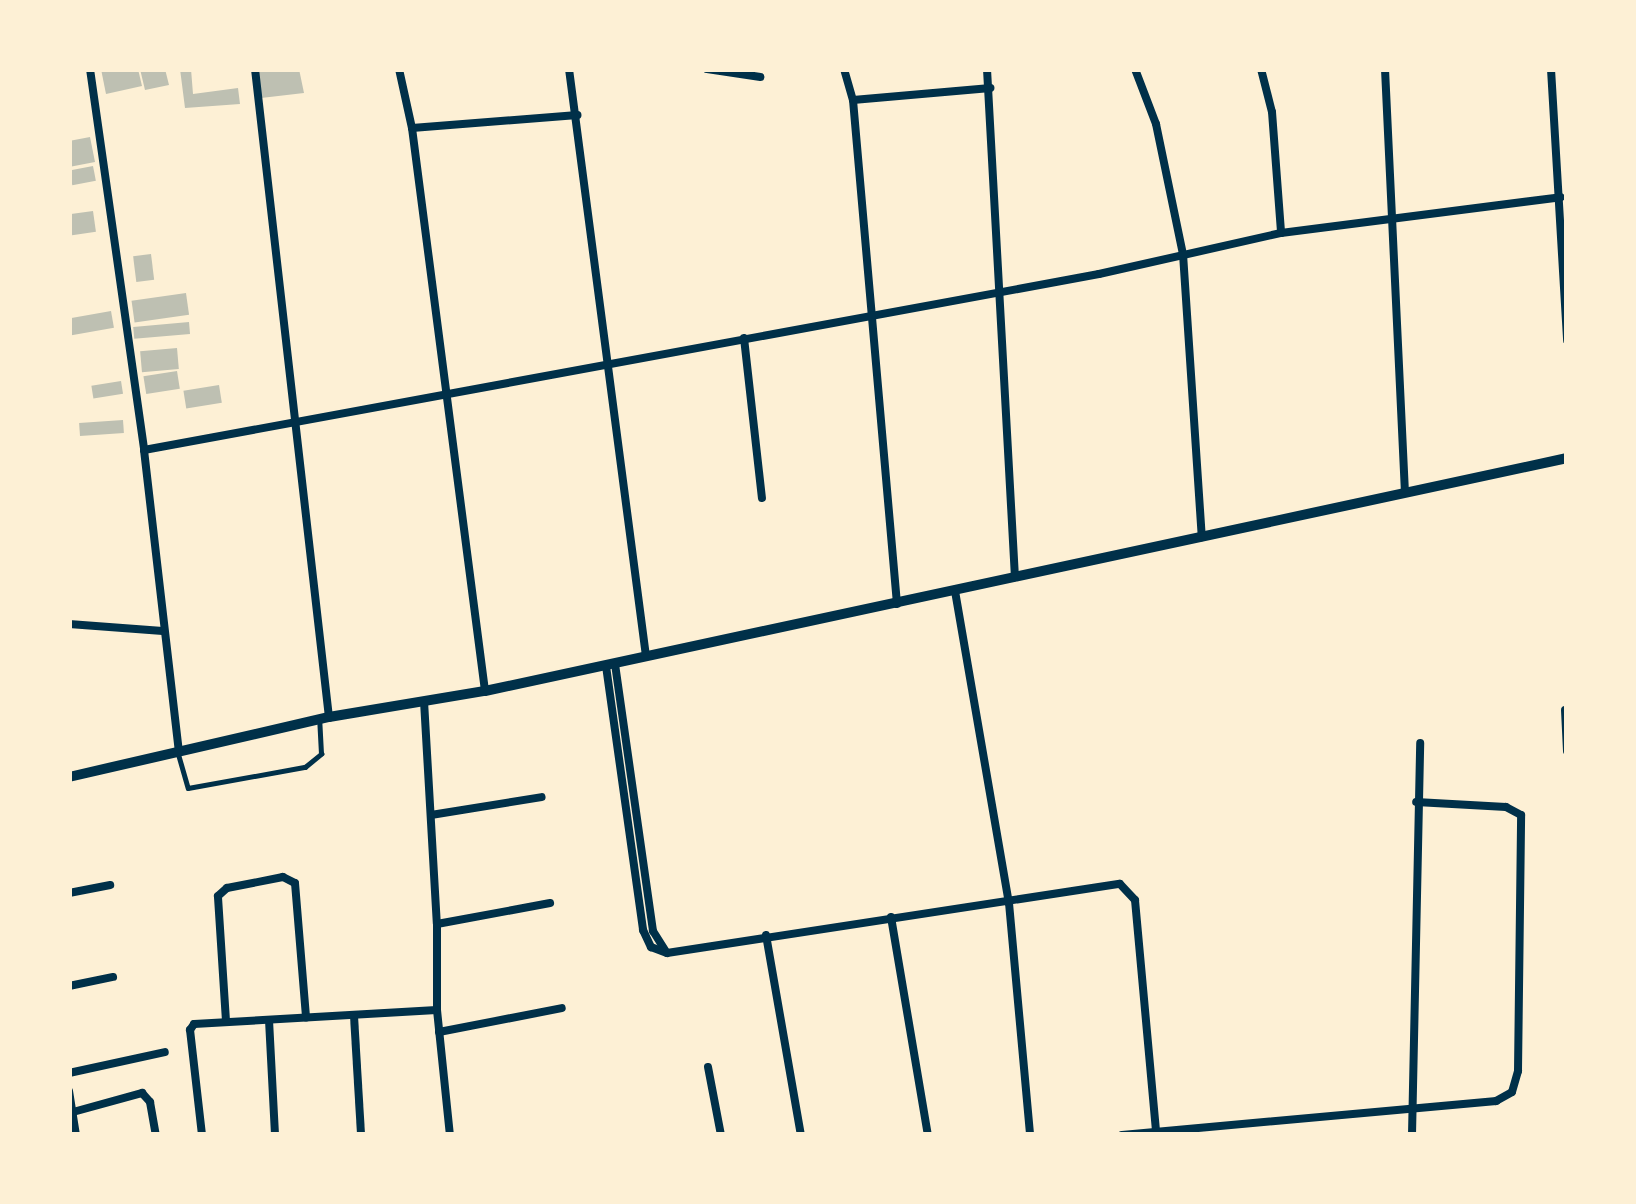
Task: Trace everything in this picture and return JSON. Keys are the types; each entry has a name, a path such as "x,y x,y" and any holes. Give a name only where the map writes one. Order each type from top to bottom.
{"street":[{"path":"90,69 144,450 179,754"},
{"path":"255,69 324,718"},
{"path":"399,69 412,128 485,691"},
{"path":"569,69 646,657"},
{"path":"707,69 760,77"},
{"path":"844,69 853,100 896,604"},
{"path":"987,69 1015,579"},
{"path":"1135,69 1156,124 1184,254 1202,537"},
{"path":"1261,69 1272,112 1281,233"},
{"path":"1385,69 1405,493"},
{"path":"1551,69 1567,341"},
{"path":"853,100 990,88"},
{"path":"412,128 577,115"},
{"path":"144,450 872,315 1281,233 1561,197"},
{"path":"744,338 762,498"},
{"path":"69,777 324,718 611,665 1567,458"},
{"path":"955,591 1010,903 1030,1135"},
{"path":"69,624 163,631"},
{"path":"611,665 645,909 668,953 766,935 1010,903 1113,883 1131,892 1156,1131"},
{"path":"424,701 437,924 436,1010 450,1135"},
{"path":"1565,710 1567,751"},
{"path":"1412,1135 1420,743"},
{"path":"431,815 542,797"},
{"path":"1122,1135 1496,1101 1512,1092 1518,1071 1522,867 1517,810 1416,802"},
{"path":"226,1022 218,896 227,888 283,877 295,883 306,1018"},
{"path":"69,893 110,885"},
{"path":"437,924 550,903"},
{"path":"891,917 928,1135"},
{"path":"766,935 801,1135"},
{"path":"69,986 113,977"},
{"path":"439,1032 562,1008"},
{"path":"202,1135 190,1030 194,1024 436,1010"},
{"path":"354,1016 361,1135"},
{"path":"269,1020 275,1135"},
{"path":"69,1073 165,1052"},
{"path":"708,1067 721,1135"},
{"path":"69,1091 76,1135"},
{"path":"73,1112 142,1093 150,1102 156,1135"}],"lane":[{"path":"179,754 188,788 305,767 321,754 324,718"}],"building":[{"path":"101,69 138,69 142,86 106,94"},
{"path":"140,69 165,69 169,85 145,90"},
{"path":"180,69 191,69 193,94 238,88 240,104 185,108"},
{"path":"257,69 299,69 304,93 261,98"},
{"path":"90,137 95,162 69,167 69,141"},
{"path":"93,166 96,181 72,185 69,171"},
{"path":"93,211 96,232 72,235 69,214"},
{"path":"151,254 154,280 136,282 133,256"},
{"path":"186,293 189,315 135,322 132,301"},
{"path":"111,311 114,328 72,335 69,318"},
{"path":"189,322 190,334 134,339 133,327"},
{"path":"177,348 179,369 142,372 140,351"},
{"path":"177,371 180,389 146,394 143,376"},
{"path":"121,381 123,394 93,399 91,386"},
{"path":"219,385 222,403 186,408 183,391"},
{"path":"123,420 124,433 80,436 79,423"}]}
